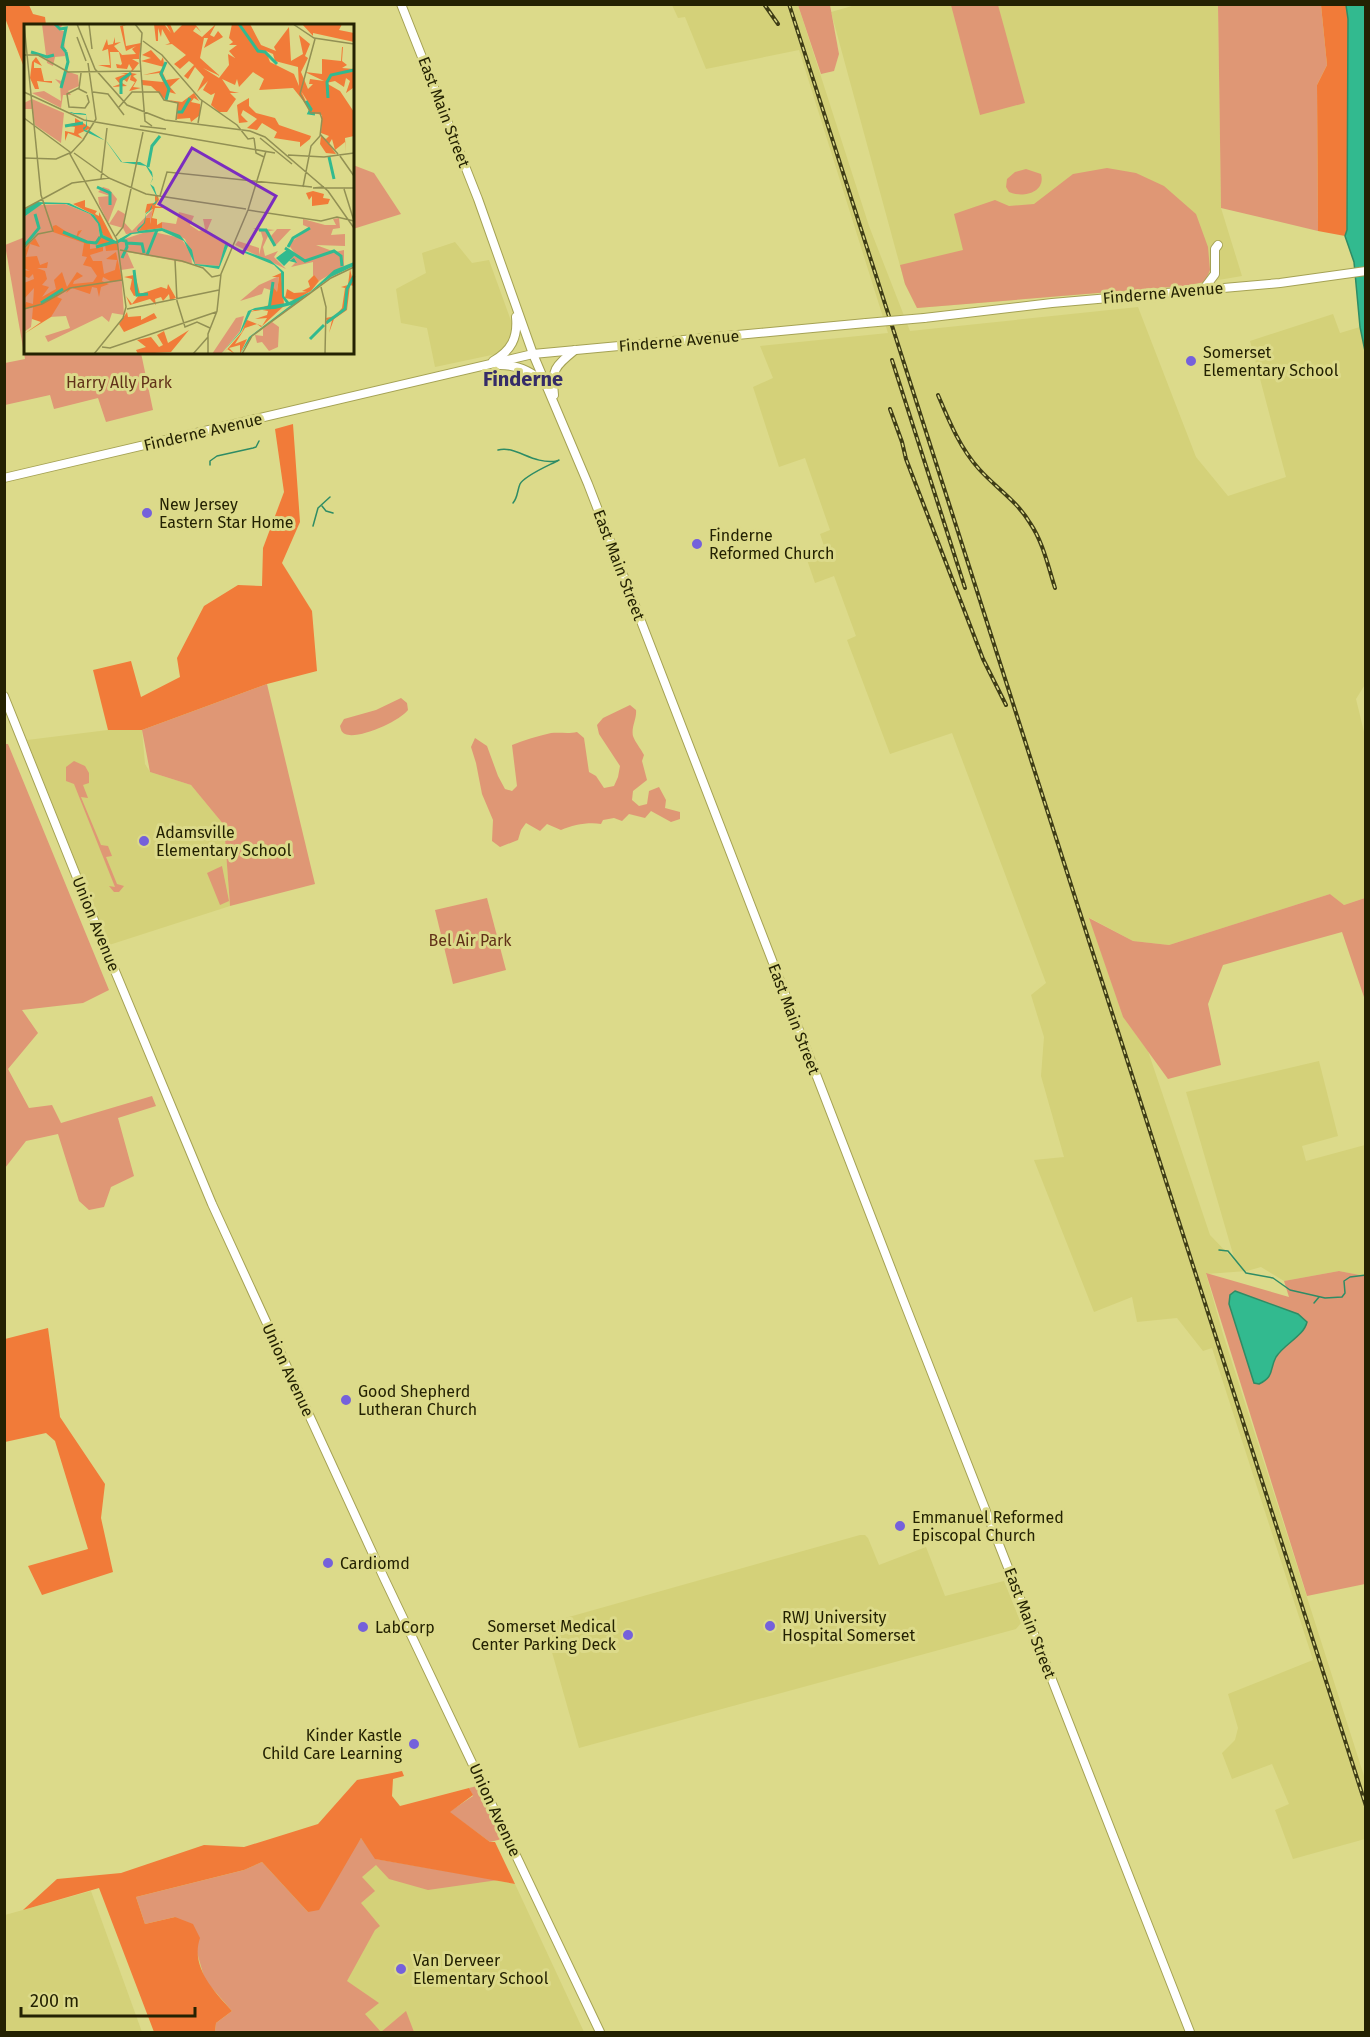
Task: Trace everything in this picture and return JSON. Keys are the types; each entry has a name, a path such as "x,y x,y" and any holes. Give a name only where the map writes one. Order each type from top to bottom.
{"street":[{"name":"East Main Street","path":"401,4 478,199 533,354 588,484 904,1302 1190,2032"},
{"path":"1203,290 1215,274 1215,249 1218,245"},
{"name":"Finderne Avenue","path":"4,478 533,354 1280,283 1365,271"},
{"path":"487,365 503,355 513,342 517,327 515,304"},
{"path":"555,406 553,384 555,368 575,350"},
{"path":"487,365 509,365 527,370 549,390"},
{"name":"Union Avenue","path":"4,696 212,1204 384,1578 600,2032"}],"shaded area":[{"path":"5,4 29,5 33,14 45,17 46,24 24,24 24,67 5,18"},
{"path":"859,4 1218,5 1221,208 1242,276 1183,286 917,308 905,284 831,12"},
{"path":"672,5 798,5 869,226 910,331 1138,307 1196,457 1228,496 1286,477 1250,341 1333,314 1340,333 1360,327 1366,351 1366,683 1356,699 1365,736 1365,898 1344,905 1330,894 1169,945 1133,941 1090,918 1123,1017 1148,1051 1210,1235 1235,1261 1186,1092 1319,1061 1338,1136 1302,1146 1306,1161 1365,1145 1365,1276 1339,1271 1284,1281 1261,1267 1247,1271 1206,1274 1223,1334 1365,1779 1365,1839 1293,1859 1275,1810 1289,1804 1272,1764 1232,1779 1222,1753 1235,1740 1238,1728 1228,1694 1313,1660 1212,1348 1203,1351 1177,1318 1137,1322 1132,1297 1094,1312 1034,1160 1064,1157 1041,1076 1044,1037 1031,995 1046,983 952,733 890,754 847,640 856,636 834,576 815,583 805,554 824,546 820,534 830,530 805,458 779,467 753,387 773,378 760,346 888,333 799,50 706,69 685,17 678,18"},
{"path":"1321,5 1346,5 1348,19 1347,230 1345,236 1318,231 1317,85 1327,65"},
{"path":"1346,5 1365,5 1365,351 1360,327 1354,262 1345,236 1347,230 1348,19"},
{"path":"455,242 472,263 489,260 514,329 501,353 435,367 427,328 401,323 396,289 426,273 422,253"},
{"path":"293,424 300,522 282,563 312,611 317,671 267,684 142,730 108,730 93,670 131,661 141,697 180,677 177,658 204,606 238,585 262,586 263,548 284,492 275,429"},
{"path":"108,730 142,730 145,764 150,772 191,785 224,825 230,906 109,945 27,740"},
{"path":"1235,1291 1298,1314 1307,1322 1302,1332 1276,1357 1270,1375 1259,1384 1254,1383 1229,1304 1230,1295"},
{"path":"48,1328 60,1417 105,1484 101,1518 113,1572 42,1595 28,1566 88,1549 55,1441 46,1433 5,1442 5,1339"},
{"path":"860,1535 868,1538 879,1565 926,1547 945,1596 1004,1581 1021,1623 1016,1629 579,1748 544,1624"},
{"path":"402,1771 404,1776 393,1779 392,1796 400,1806 469,1788 473,1795 450,1812 490,1842 495,1842 515,1884 375,1859 361,1838 319,1910 308,1912 262,1862 244,1870 136,1897 145,1924 175,1917 193,1924 200,1938 198,1959 201,1969 211,1987 232,2011 216,2023 215,2032 154,2032 99,1888 23,1910 57,1879 121,1873 204,1845 244,1847 318,1824 357,1780"},
{"path":"361,1838 376,1859 515,1884 584,2032 215,2032 232,2011 205,1980 175,1917 244,1870 262,1862 308,1912"},
{"path":"91,1891 142,2032 5,2032 5,1915"}],"green space":[{"path":"798,5 830,5 839,54 834,71 821,74"},
{"path":"951,5 998,5 1025,103 980,115"},
{"path":"1218,5 1321,5 1327,65 1317,85 1318,231 1221,208"},
{"path":"354,165 374,173 401,214 354,229"},
{"path":"1107,168 1136,173 1164,186 1196,214 1208,247 1210,270 1205,282 1183,286 917,308 905,284 900,265 963,250 954,214 995,200 1009,206 1034,204 1073,174"},
{"path":"1026,169 1041,174 1040,186 1026,194 1009,192 1006,187 1007,179 1015,172"},
{"name":"Harry Ally Park","path":"24,237 24,353 5,245"},
{"name":"Harry Ally Park","path":"24,354 141,354 153,410 106,422 98,398 54,409 50,395 5,405 5,363 25,359"},
{"path":"267,684 315,884 230,906 224,825 191,785 150,772 142,730"},
{"path":"401,698 407,703 408,710 397,719 369,732 351,735 342,731 340,726 344,719 376,710"},
{"path":"630,705 636,710 633,736 644,755 642,761 647,780 633,791 632,800 639,806 647,804 649,791 659,787 666,800 665,808 680,812 680,819 671,822 651,811 645,818 629,814 622,821 614,818 603,820 601,824 581,824 561,830 547,824 540,831 526,823 518,840 500,847 492,841 493,820 482,794 471,747 475,738 487,746 505,789 512,791 517,786 512,745 551,733 577,732 584,738 589,772 596,776 604,788 614,786 620,766 599,734 597,725 603,718"},
{"path":"5,744 8,744 109,990 83,1003 22,1010 38,1033 8,1069 29,1108 52,1105 61,1123 152,1096 156,1106 118,1118 134,1176 111,1187 104,1207 89,1210 79,1201 58,1134 26,1141 5,1168"},
{"path":"74,761 85,766 89,773 89,783 83,785 88,798 81,797 101,845 108,846 112,856 106,857 117,884 124,886 119,892 114,892 109,886 115,887 74,784 66,781 66,767"},
{"path":"222,866 229,901 220,905 207,873"},
{"path":"1330,894 1344,905 1365,898 1365,1000 1342,932 1223,965 1208,1004 1221,1065 1168,1079 1123,1017 1089,918 1133,941 1169,945"},
{"name":"Bel Air Park","path":"487,898 506,970 453,984 435,910"},
{"path":"1339,1271 1365,1276 1365,1584 1307,1596 1206,1273 1289,1297 1284,1281"},
{"path":"477,1786 502,1839 490,1842 449,1812 473,1796 469,1788"},
{"path":"361,1838 376,1859 498,1880 428,1890 389,1879 376,1865 362,1877 375,1891 361,1903 380,1926 375,1930 347,1981 379,2003 365,2014 381,2032 215,2032 216,2023 232,2011 205,1980 196,1949 175,1917 145,1924 136,1897 244,1870 262,1862 308,1912"},
{"path":"406,2011 414,2032 381,2032"}],"waterway":[{"path":"210,465 210,461 217,456 256,447 259,441"},
{"path":"498,450 511,450 540,460 557,461"},
{"path":"513,503 523,481 559,460"},
{"path":"313,526 318,508 330,497"},
{"path":"322,506 326,511 333,513"},
{"path":"1219,1250 1228,1251 1246,1273 1273,1278 1290,1290 1325,1298 1342,1297 1345,1293 1344,1281 1350,1277 1366,1275"},
{"path":"1314,1303 1319,1297"}],"railway":[{"path":"764,4 778,24"},
{"path":"789,4 1366,1806"},
{"path":"892,360 965,588"},
{"path":"938,395 956,434 972,461 1019,508 1035,530 1055,588"},
{"path":"890,409 906,459 983,659 1006,705"}],"place":[{"name":"Somerset Elementary School","path":"1191,361"},
{"name":"New Jersey Eastern Star Home","path":"147,513"},
{"name":"Finderne Reformed Church","path":"697,544"},
{"name":"Adamsville Elementary School","path":"144,841"},
{"name":"Good Shepherd Lutheran Church","path":"346,1400"},
{"name":"Emmanuel Reformed Episcopal Church","path":"900,1526"},
{"name":"Cardiomd","path":"328,1563"},
{"name":"RWJ University Hospital Somerset","path":"770,1626"},
{"name":"LabCorp","path":"363,1627"},
{"name":"Somerset Medical Center Parking Deck","path":"628,1635"},
{"name":"Kinder Kastle Child Care Learning","path":"414,1744"},
{"name":"Van Derveer Elementary School","path":"401,1969"}],"district":[{"name":"Finderne","path":"523,379"}]}
